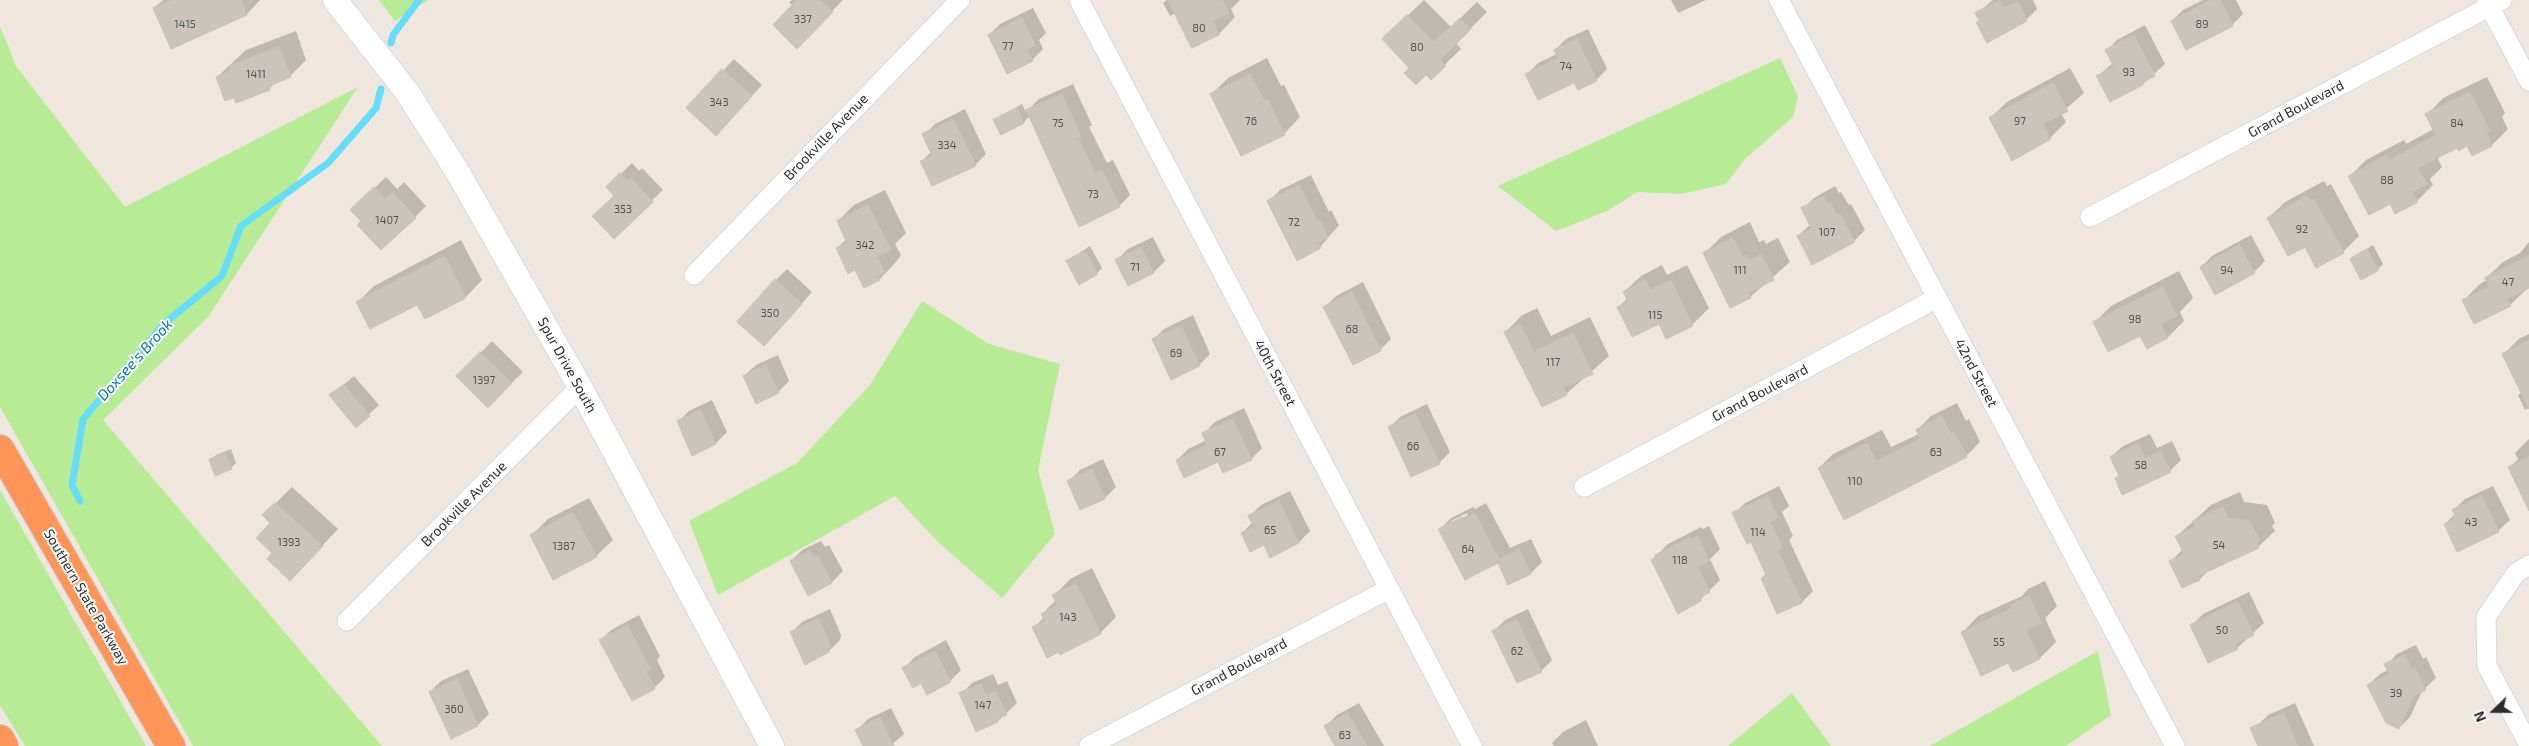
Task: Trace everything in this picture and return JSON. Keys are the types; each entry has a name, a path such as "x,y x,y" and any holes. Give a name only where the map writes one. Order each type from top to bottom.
{"highway":[{"name":"Southern State Parkway","path":"0,449 171,746"},
{"path":"0,739 4,746"}],"street":[{"name":"Spur Drive South","path":"335,0 407,92 457,171 580,387 772,746"},
{"name":"Brookville Avenue","path":"694,275 960,0"},
{"name":"40th Street","path":"1079,0 1472,746"},
{"name":"42nd Street","path":"1779,0 2175,746"},
{"name":"Grand Boulevard","path":"2090,218 2493,2"},
{"path":"2493,2 2529,81"},
{"name":"Grand Boulevard","path":"1584,487 1936,298"},
{"name":"Brookville Avenue","path":"347,621 580,387"},
{"path":"2529,566 2516,573 2486,617 2488,666 2529,745"},
{"name":"Grand Boulevard","path":"1089,746 1389,589"}],"green space":[{"path":"379,0 428,0 395,21"},
{"path":"0,26 16,66 125,207 358,87 208,317 103,420 382,746 193,746 0,407"},
{"path":"1780,58 1798,96 1793,117 1745,159 1726,184 1681,194 1638,192 1607,211 1556,231 1498,186"},
{"path":"922,301 989,344 1060,364 1038,470 1055,534 1002,598 938,542 895,496 718,595 689,521 797,463 870,385"},
{"path":"0,490 146,746 25,746 0,705"},
{"path":"2098,651 2111,715 2066,746 1930,746"},
{"path":"1792,693 1831,746 1728,746"}],"building":[{"path":"172,0 241,0 247,15 171,49 153,8"},
{"path":"797,0 820,0 833,12 797,49 773,25"},
{"path":"1168,0 1222,0 1229,13 1213,21 1219,35 1192,48"},
{"path":"2211,0 2220,0 2233,26 2186,50 2171,21"},
{"path":"2000,1 2004,8 2018,2 2027,21 1987,43 1976,22 1979,21 1975,13"},
{"path":"1407,15 1434,42 1460,18 1471,29 1440,60 1446,66 1431,80 1426,75 1416,85 1404,73 1409,68 1382,39"},
{"path":"1022,18 1035,45 1027,49 1033,61 1007,74 988,35"},
{"path":"2134,35 2155,76 2142,83 2143,85 2110,102 2096,76 2114,67 2105,50"},
{"path":"1577,39 1597,81 1578,90 1574,83 1538,100 1525,74 1558,58 1554,50"},
{"path":"279,47 291,77 269,86 270,90 236,103 234,98 225,101 216,77 230,71 229,66"},
{"path":"722,69 752,96 716,136 686,108"},
{"path":"1250,74 1265,102 1268,100 1285,135 1241,156 1210,94"},
{"path":"2053,83 2068,111 2043,124 2051,139 2012,161 1989,118"},
{"path":"2470,92 2490,131 2486,133 2492,146 2472,156 2467,146 2458,151 2457,148 2418,168 2427,184 2412,192 2418,202 2395,214 2390,204 2369,215 2348,176 2387,155 2390,160 2436,135 2425,114"},
{"path":"1062,94 1081,137 1078,138 1095,173 1102,170 1120,207 1079,227 1026,110"},
{"path":"1017,108 1024,123 1001,135 993,120"},
{"path":"954,120 976,166 932,186 920,161 932,156 922,134"},
{"path":"620,173 627,181 631,178 653,202 614,239 592,216 614,196 606,187"},
{"path":"1299,185 1328,237 1318,242 1321,248 1297,261 1267,201"},
{"path":"374,187 385,199 392,192 416,218 381,250 357,225 361,221 350,210"},
{"path":"1824,196 1827,203 1830,202 1837,215 1840,214 1855,242 1812,265 1797,236 1811,228 1801,208"},
{"path":"2307,196 2310,201 2314,199 2344,253 2316,268 2305,247 2288,256 2267,218"},
{"path":"868,205 891,250 877,257 885,272 878,276 880,280 864,288 855,270 848,274 836,248 847,243 837,221"},
{"path":"1733,238 1743,257 1747,255 1749,260 1761,254 1774,280 1748,293 1751,298 1730,308 1703,253"},
{"path":"2239,245 2255,273 2215,295 2200,267"},
{"path":"1141,247 1154,273 1128,286 1115,260"},
{"path":"2367,249 2379,270 2361,280 2350,259"},
{"path":"1085,251 1098,274 1079,285 1066,261"},
{"path":"445,256 466,298 425,319 417,305 370,329 356,302"},
{"path":"2529,256 2529,288 2507,299 2511,306 2474,324 2462,300 2489,287 2485,278"},
{"path":"775,279 802,304 764,346 737,322"},
{"path":"1646,280 1650,290 1671,280 1693,326 1666,339 1659,324 1632,337 1617,307 1628,302 1623,292"},
{"path":"2163,287 2177,316 2161,324 2168,338 2147,349 2140,336 2108,352 2093,322"},
{"path":"1352,292 1381,351 1353,365 1323,307"},
{"path":"1520,324 1534,352 1573,333 1593,374 1563,388 1567,395 1542,407 1504,332"},
{"path":"1181,326 1200,366 1171,380 1152,339"},
{"path":"2529,341 2529,409 2502,354"},
{"path":"480,352 512,383 488,408 456,376"},
{"path":"766,365 779,393 756,404 743,376"},
{"path":"344,385 370,416 356,428 329,395"},
{"path":"701,410 716,444 692,456 677,421"},
{"path":"1415,414 1440,464 1411,477 1388,427"},
{"path":"1942,416 1951,434 1954,432 1967,457 1844,520 1818,468 1867,443 1876,461 1920,439 1916,430"},
{"path":"1233,419 1252,460 1223,473 1218,462 1184,478 1176,460 1207,445 1202,433"},
{"path":"2138,444 2145,458 2161,451 2171,472 2122,495 2115,478 2119,476 2110,457"},
{"path":"225,453 232,469 215,476 209,460"},
{"path":"2529,457 2529,511 2508,467"},
{"path":"1092,469 1105,499 1080,510 1067,481"},
{"path":"1768,496 1778,518 1770,522 1783,548 1778,551 1802,603 1777,614 1761,578 1766,575 1751,542 1747,544 1732,513"},
{"path":"2482,496 2499,532 2457,552 2444,524 2453,520 2452,517 2455,515 2452,510"},
{"path":"1279,501 1299,543 1270,558 1264,545 1250,552 1241,533 1254,527 1248,516"},
{"path":"275,503 323,546 290,581 267,559 272,553 256,538 270,523 262,515"},
{"path":"2223,507 2228,518 2250,521 2260,541 2256,542 2259,548 2198,576 2200,580 2182,588 2169,561 2184,554 2175,536 2195,527 2193,521"},
{"path":"573,513 597,557 553,580 530,535"},
{"path":"1475,513 1499,559 1519,549 1531,574 1508,585 1498,563 1465,580 1438,529"},
{"path":"1697,536 1710,561 1698,567 1710,592 1699,598 1701,601 1678,614 1651,560 1656,557 1655,555 1690,537 1691,539"},
{"path":"810,551 814,558 818,555 832,583 808,596 790,561"},
{"path":"1076,584 1101,634 1060,655 1059,652 1047,658 1032,627 1045,621 1041,614 1057,605 1052,595"},
{"path":"2029,596 2042,623 2026,630 2040,659 2013,672 2008,663 1981,676 1961,632 2012,608 2010,605"},
{"path":"2238,602 2254,635 2236,644 2238,649 2208,663 2190,625"},
{"path":"819,619 831,647 828,648 829,652 805,665 790,632"},
{"path":"1517,620 1542,672 1517,683 1492,631"},
{"path":"628,625 650,669 646,671 655,689 632,701 599,640"},
{"path":"935,651 951,682 927,695 921,683 913,688 902,668"},
{"path":"2405,655 2412,669 2415,668 2426,690 2414,696 2399,729 2386,723 2367,685 2389,674 2384,664"},
{"path":"457,679 478,726 451,739 429,692"},
{"path":"981,684 986,695 996,692 1007,715 997,719 998,722 976,732 959,693"},
{"path":"1348,713 1367,746 1335,746 1324,726"},
{"path":"2284,713 2298,746 2258,746 2250,728"},
{"path":"880,718 894,746 863,746 855,730"}],"waterway":[{"name":"Doxsee's Brook","path":"391,43 393,35 419,0"},
{"name":"Doxsee's Brook","path":"80,501 72,485 83,419 165,323 222,276 241,226 328,163 376,108 381,89"}]}
